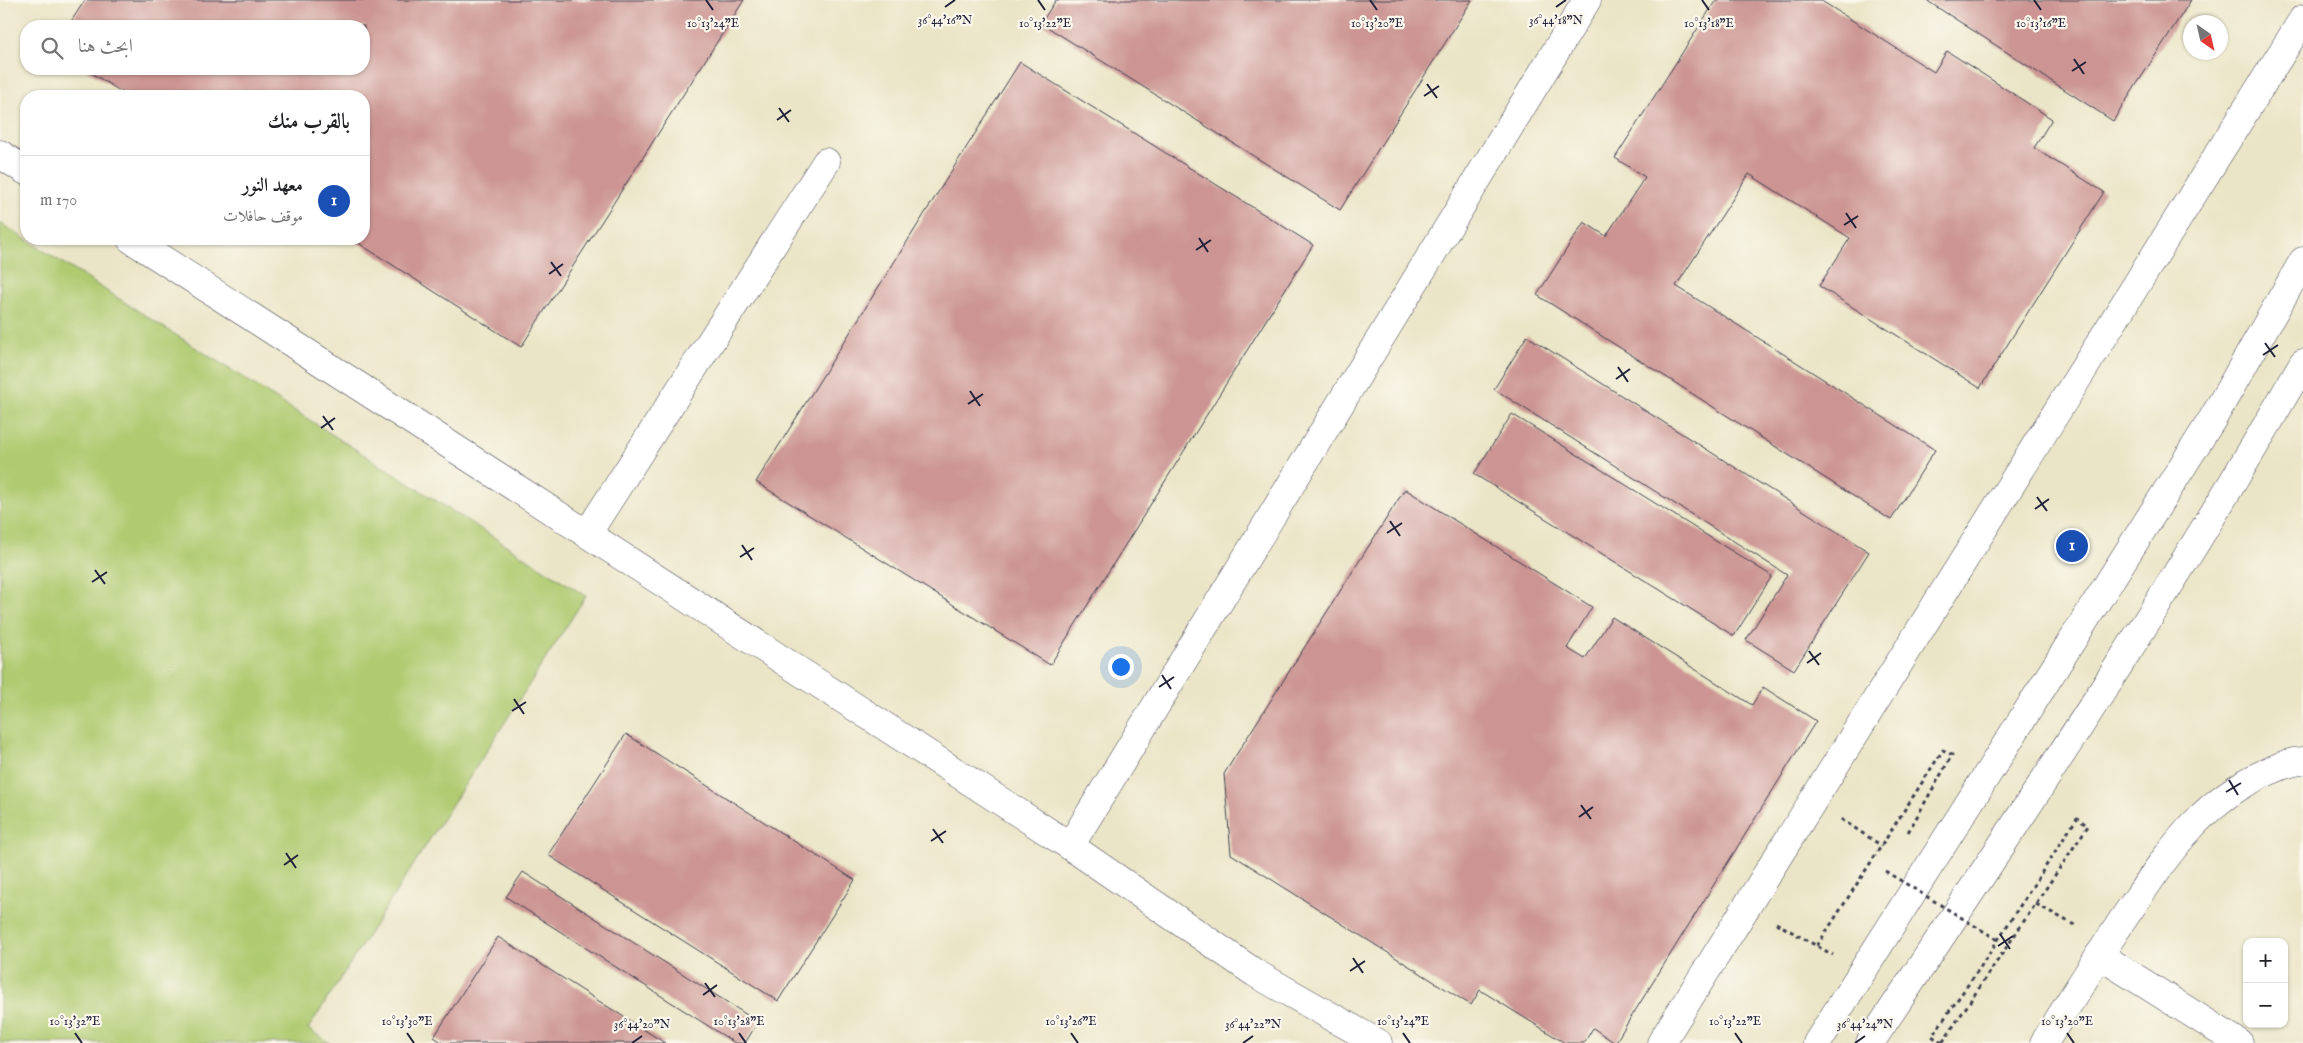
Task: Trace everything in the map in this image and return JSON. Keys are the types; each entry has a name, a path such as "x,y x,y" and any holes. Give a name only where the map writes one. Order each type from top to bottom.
{"main road":[{"path":"1070,846 1587,0"},
{"path":"1661,1043 2303,19"},
{"path":"0,154 20,167"},
{"path":"588,534 826,162"},
{"path":"140,245 1070,846 1255,973 1378,1043"},
{"path":"1817,1043 2213,418 2303,261"},
{"path":"1870,1043 2046,780 2251,453 2303,363"},
{"path":"2044,1043 2103,949 2176,842 2208,809 2250,780 2294,761 2303,761"},
{"path":"2103,949 2239,1043"}],"path":[{"path":"1818,946 1943,750 1952,755 1906,836"},
{"path":"1813,800 1882,846"},
{"path":"2076,818 2088,826 1942,1043 1932,1036 1998,940 2076,818"},
{"path":"1886,871 1998,940"},
{"path":"2036,904 2103,949"},
{"path":"1747,906 1833,955 1836,950"}],"green space":[{"path":"0,223 20,236 20,245 35,245 586,596 308,1029 330,1043 0,1043"}],"building":[{"path":"85,0 744,0 521,347 361,245 370,245 370,90 118,90 95,75 370,75 370,20 72,20"},
{"path":"1056,0 1472,0 1340,210 1041,23"},
{"path":"1716,0 1820,0 1934,72 1947,51 2052,119 2034,148 2104,192 1980,388 1819,286 1850,238 1749,174 1676,286 1935,450 1891,520 1537,295 1584,222 1606,236 1645,177 1615,158"},
{"path":"1926,0 2191,0 2113,121"},
{"path":"1020,62 1313,245 1050,665 756,482"},
{"path":"1527,336 1869,552 1794,670 1746,640 1787,575 1494,389"},
{"path":"1512,414 1772,576 1734,636 1474,474"},
{"path":"1405,489 1592,607 1567,648 1585,659 1612,617 1752,705 1763,687 1816,721 1615,1043 1593,1028 1584,1043 1565,1043 1480,990 1471,1005 1231,854 1224,774"},
{"path":"626,734 855,880 778,1001 548,855"},
{"path":"523,872 758,1022 745,1043 735,1043 506,897"},
{"path":"498,937 665,1043 443,1043 434,1037"}],"place":[{"name":"معهد النور","path":"2072,546"}]}
